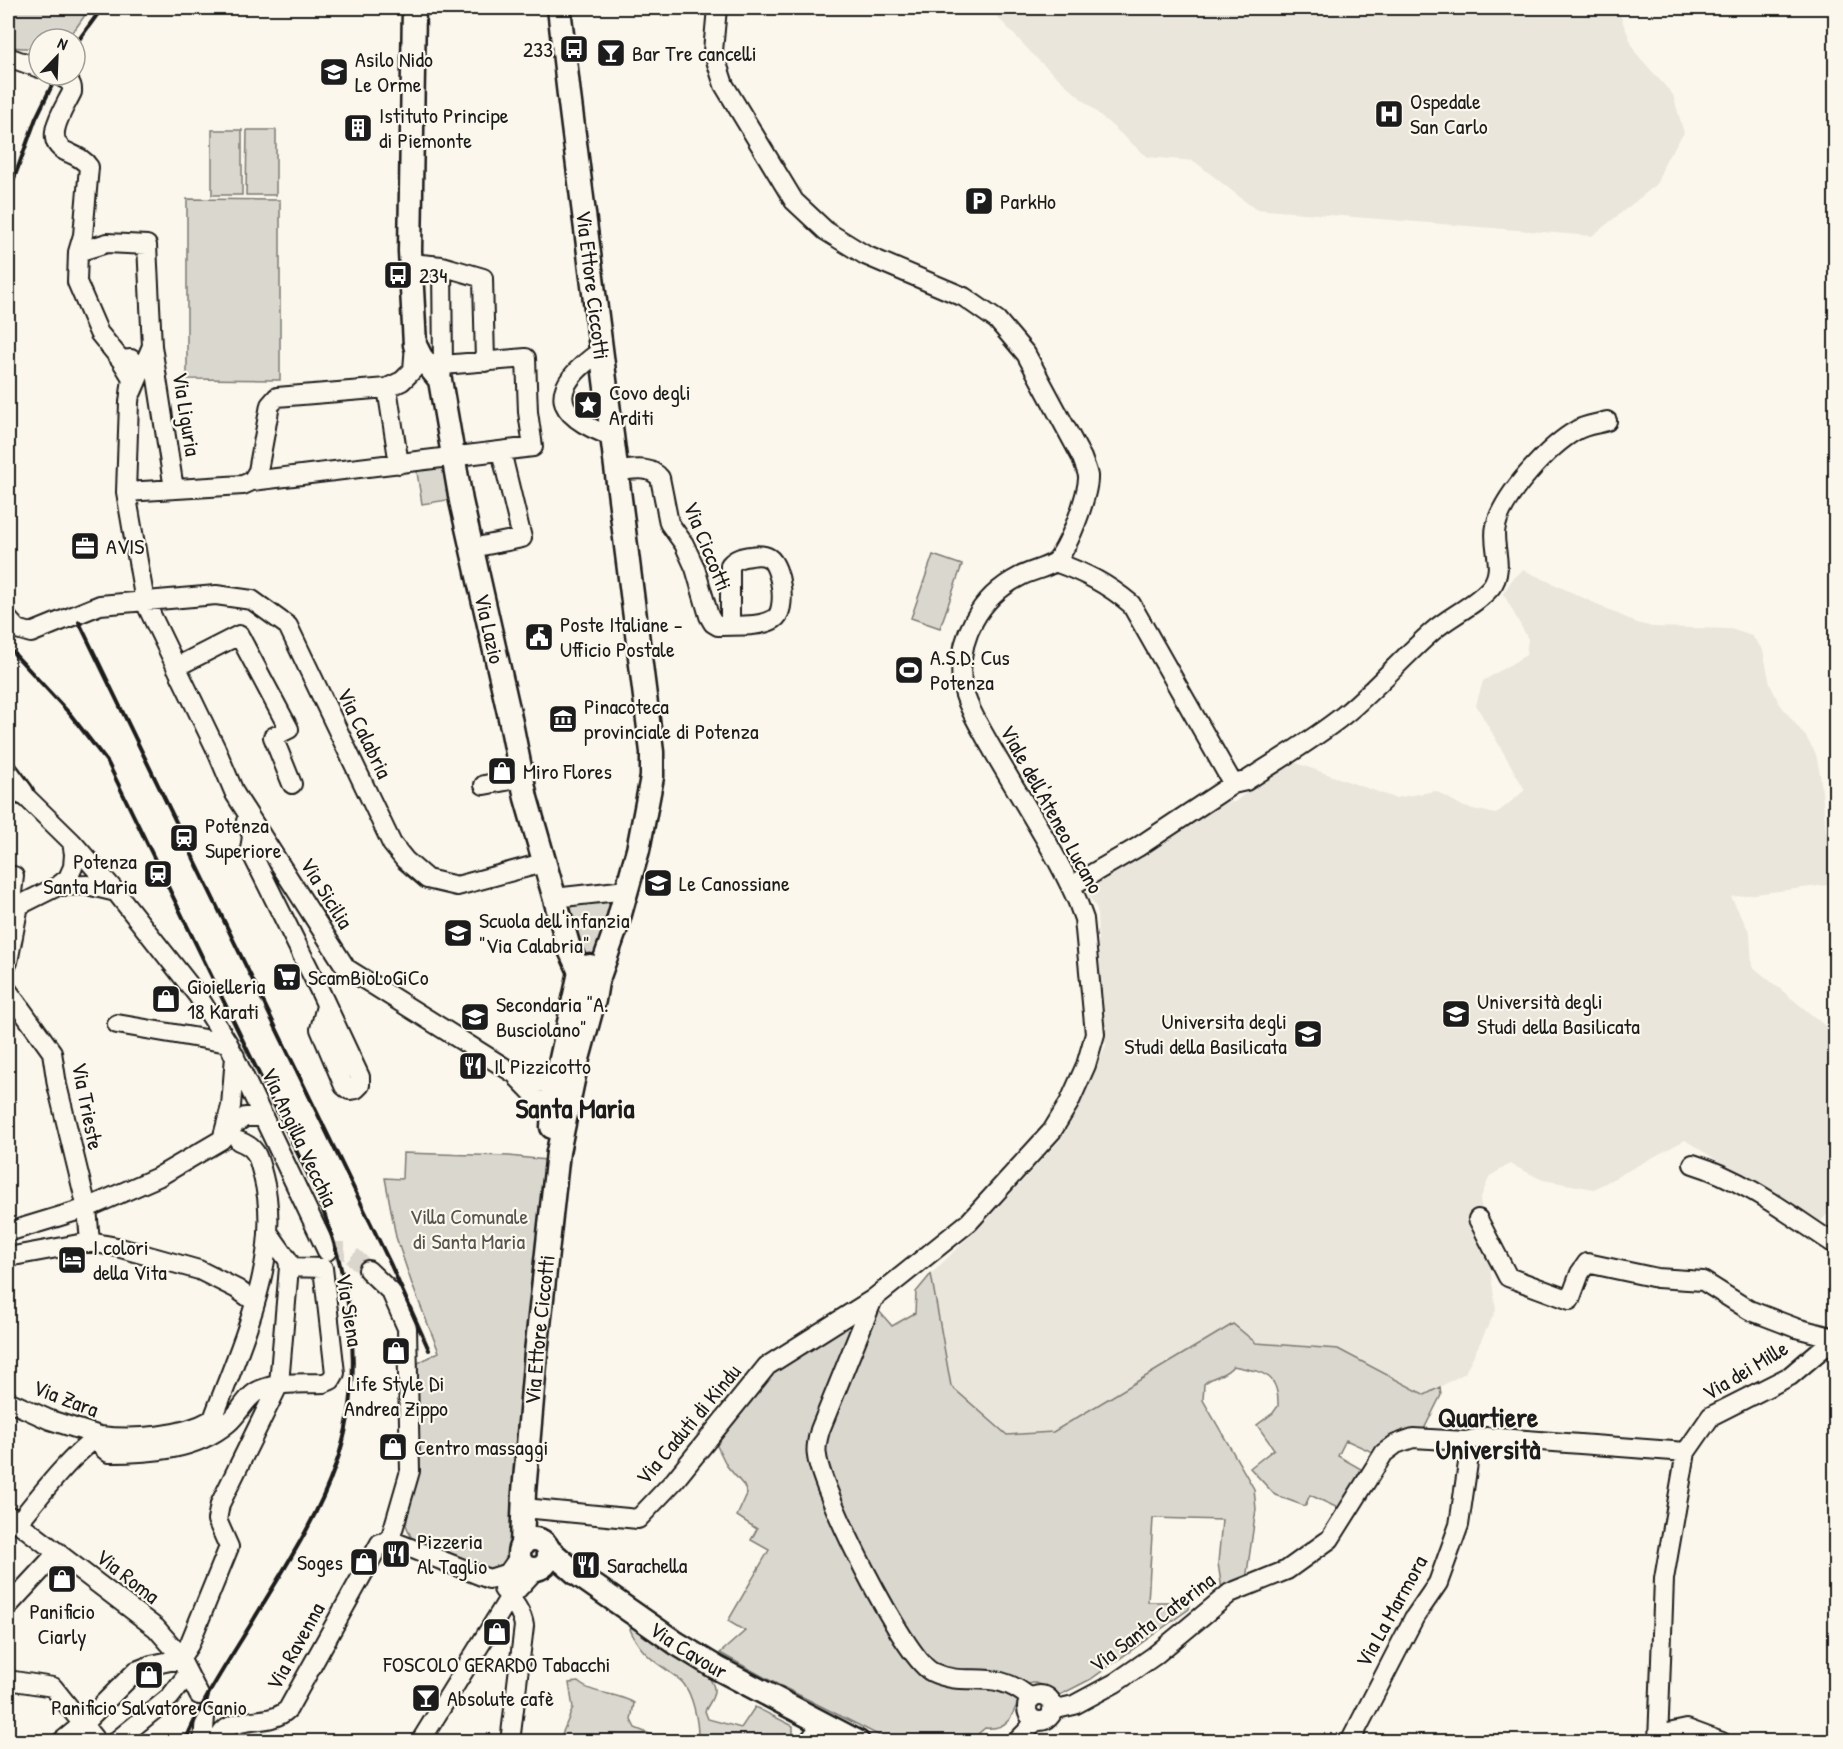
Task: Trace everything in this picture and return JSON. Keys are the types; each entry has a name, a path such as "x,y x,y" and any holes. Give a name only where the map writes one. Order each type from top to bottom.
{"main road":[{"path":"414,8 410,263 415,345"},
{"name":"Via Ettore Ciccotti","path":"558,1152 552,1127 556,1082 589,975 608,952 643,830 652,777 652,752 614,437 601,351 559,8"},
{"name":"Via Lazio","path":"415,345 421,357 441,373 453,457 522,778 543,863 572,957 589,975"},
{"path":"8,774 15,788"},
{"name":"Via Ettore Ciccotti","path":"533,1555 524,1508 536,1353 558,1152 576,1066 594,1000 589,975"},
{"name":"Via Cavour","path":"533,1555 569,1569 667,1637 717,1668 858,1742"}],"street":[{"path":"717,8 713,51 724,85 794,201 826,231 865,255 964,297 997,320 1026,354 1082,458 1088,475 1086,497 1074,527 1055,562 1089,574 1110,586 1131,604 1233,784"},
{"path":"8,57 27,64"},
{"name":"Via Sicilia","path":"73,87 53,136 55,143 84,160 89,167 83,236 78,252 77,282 99,333 132,378 126,492 145,602 216,749 235,794 346,968 515,1074"},
{"name":"Via Liguria","path":"78,252 107,243 147,245 152,346 174,489"},
{"path":"410,263 442,266 483,278 485,362"},
{"path":"126,492 247,483 533,447 528,412 526,358 485,362 441,373 442,266"},
{"path":"247,483 258,471 270,405 277,398 387,388 402,381 413,370 415,345"},
{"path":"121,360 138,359 152,346"},
{"path":"129,402 142,365 152,346"},
{"path":"601,351 584,363 564,384 562,397 568,412 588,429 614,437"},
{"path":"387,388 399,464"},
{"path":"1071,886 1138,847 1233,784 1246,781 1342,716 1377,686 1433,631 1492,586 1499,566 1495,547 1496,526 1503,508 1536,463 1579,428 1607,421"},
{"path":"472,548 522,538 501,451"},
{"name":"Via Ciccotti","path":"618,471 646,469 660,478 669,523 684,544 695,568 709,616 718,626 730,625"},
{"name":"Viale dell'Ateneo Lucano","path":"873,1299 969,1222 1052,1131 1069,1103 1086,1065 1095,1034 1084,919 1071,886 977,721 962,683 963,650 970,628 982,606 1000,588 1021,575 1055,562"},
{"name":"Via Calabria","path":"8,619 17,629 31,633 100,604 216,595 252,600 288,626 392,844 405,860 427,879 457,886 543,863"},
{"path":"176,667 239,635 289,729 273,737 292,784"},
{"path":"484,785 522,778"},
{"name":"Via Angilla Vecchia","path":"15,788 72,842 116,892 198,996 232,1049 327,1251"},
{"path":"235,794 252,836 250,850 326,1006"},
{"path":"12,908 58,886 68,878 73,867 72,842"},
{"path":"8,962 12,908 11,876"},
{"path":"58,886 87,885 116,892"},
{"path":"554,898 627,890"},
{"name":"Via Trieste","path":"8,991 52,1052 57,1085 87,1208 90,1242"},
{"path":"117,1024 232,1049 230,1141"},
{"path":"515,1074 538,1083 556,1082"},
{"path":"515,1074 552,1113"},
{"path":"230,1141 235,1124 245,1117 266,1123 264,1180"},
{"path":"8,1232 87,1208 158,1177 230,1141 251,1145 256,1153 264,1180 268,1204 266,1255 255,1302 213,1419 203,1425 180,1431 135,1438 100,1436 103,1448 109,1452 157,1450 178,1448 199,1441 228,1423 258,1390 279,1384"},
{"path":"1693,1164 1718,1172 1744,1185 1836,1245"},
{"path":"1478,1218 1508,1277 1570,1300 1580,1273 1587,1263 1657,1278 1703,1281 1749,1310 1796,1328 1835,1337"},
{"path":"115,1742 170,1697 229,1547 217,1520 220,1504 279,1384 289,1268 288,1260 268,1232"},
{"path":"8,1257 90,1242 117,1247 199,1270 237,1289 255,1302"},
{"name":"Via Siena","path":"279,1384 324,1383 331,1380 335,1373 323,1268 289,1268"},
{"path":"369,1270 391,1292 407,1329 410,1472 390,1540 489,1579 500,1586 523,1617 524,1626 510,1742"},
{"path":"873,1299 820,1430 817,1456 822,1475 866,1575 924,1666 932,1672 949,1677 996,1680 1010,1684 1031,1699"},
{"name":"Via Caduti di Kindu","path":"524,1508 638,1519 675,1480 767,1366 873,1299"},
{"name":"Via dei Mille","path":"1686,1452 1711,1416 1790,1376 1835,1337"},
{"name":"Via Zara","path":"8,1401 50,1420 100,1436"},
{"name":"Via Zara","path":"13,1519 91,1441 100,1436"},
{"name":"Via Santa Caterina","path":"1016,1742 1035,1720 1047,1719 1052,1710 1074,1705 1115,1683 1154,1656 1230,1593 1287,1570 1330,1539 1384,1453 1396,1444 1413,1438 1465,1441 1486,1437 1686,1452"},
{"path":"1686,1452 1664,1579 1659,1738 1687,1729 1722,1742"},
{"name":"Via La Marmora","path":"1350,1742 1414,1618 1438,1583 1459,1525 1468,1463"},
{"name":"Via Roma","path":"13,1519 142,1616 164,1637 184,1666 198,1695"},
{"name":"Via Ravenna","path":"217,1742 222,1731 236,1723 272,1718 284,1713 380,1543 390,1540"},
{"path":"8,1606 58,1552"},
{"path":"489,1579 508,1573 533,1555"},
{"path":"420,1742 533,1555"},
{"path":"61,1742 83,1724 136,1671 151,1665 184,1666"},
{"path":"8,1680 53,1687 97,1742"},
{"path":"1035,1720 1027,1710 1031,1699 1038,1696 1046,1697 1051,1702 1052,1710"},
{"path":"203,1742 205,1717"},
{"path":"808,1742 819,1723"},
{"name":"Via Cavour","path":"819,1723 821,1731 831,1742"}],"shaded area":[{"name":"Ospedale San Carlo","path":"989,8 1617,8 1635,52 1673,95 1684,133 1666,160 1656,185 1592,236 1255,209 1194,161 1147,157 1038,60"},
{"name":"Università degli Studi della Basilicata","path":"1524,570 1637,623 1652,627 1731,629 1752,636 1763,650 1770,684 1779,703 1806,737 1816,754 1826,830 1835,855 1835,884 1731,897 1750,933 1752,966 1835,1034 1835,1205 1816,1227 1685,1140 1594,1189 1543,1180 1510,1164 1490,1176 1480,1199 1496,1310 1465,1373 1425,1395 1338,1349 1256,1343 1233,1325 1053,1432 1006,1435 951,1386 931,1274 990,1216 1062,1138 1106,1045 1100,993 1097,909 1088,894 1091,885 1221,803 1235,802 1254,786 1296,763 1395,798 1436,791 1464,807 1496,814 1525,790 1476,705 1483,681 1526,655 1528,639 1503,593 1514,577"}],"green space":[{"path":"8,8 90,8 77,27 27,27 27,48 8,47"},
{"path":"212,130 242,130 242,195 212,195"},
{"path":"247,130 276,130 276,195 246,195"},
{"path":"187,199 280,200 280,380 187,379"},
{"path":"448,462 454,499 422,504 416,466"},
{"path":"933,555 962,565 940,628 911,618"},
{"path":"613,896 599,951 596,956 586,956 568,903"},
{"name":"Villa Comunale di Santa Maria","path":"403,1153 509,1156 546,1160 513,1555 510,1561 494,1572 414,1544 406,1525 417,1468 418,1363 439,1352 396,1237 385,1178 402,1179"},
{"path":"931,1274 951,1386 1007,1435 1053,1432 1233,1324 1256,1343 1338,1349 1425,1395 1440,1387 1441,1395 1424,1429 1403,1430 1372,1452 1346,1440 1338,1456 1361,1469 1340,1509 1310,1495 1305,1506 1275,1495 1250,1468 1274,1449 1257,1425 1273,1413 1278,1406 1275,1386 1266,1375 1233,1366 1208,1381 1204,1384 1203,1400 1254,1489 1256,1509 1246,1580 1222,1590 1218,1563 1222,1520 1153,1518 1148,1602 1187,1602 1190,1605 1189,1609 1091,1679 1060,1695 1038,1684 1028,1684 1023,1689 1012,1715 1006,1722 998,1727 985,1728 974,1741 890,1741 720,1653 745,1631 728,1621 769,1550 751,1540 757,1529 737,1516 747,1494 744,1486 727,1466 717,1446 719,1436 774,1373 862,1316 879,1311 892,1326 915,1313 916,1292"},
{"path":"634,1622 680,1652 711,1681 714,1692 705,1711 708,1719 741,1728 755,1707 793,1726 793,1735 776,1736 767,1741 693,1741 698,1736 698,1730 690,1694 681,1681 640,1646 630,1629"},
{"path":"578,1682 591,1689 634,1703 631,1720 635,1728 667,1741 561,1741 573,1708 569,1683"}],"tunnel":[{"path":"327,1251 347,1251 368,1270"}],"railway":[{"path":"87,29 102,8"},
{"path":"8,195 36,118 51,87"},
{"path":"8,445 11,465"},
{"path":"79,622 390,1263 429,1350"},
{"path":"8,647 70,714 108,763 313,1185 326,1219 346,1289 353,1360 351,1396 345,1431 335,1467 309,1526 208,1694 185,1742"}],"place":[{"name":"233","path":"574,49"},
{"name":"Bar Tre cancelli","path":"611,53"},
{"name":"Asilo Nido Le Orme","path":"334,72"},
{"name":"Ospedale San Carlo","path":"1389,114"},
{"name":"Istituto Principe di Piemonte","path":"358,128"},
{"name":"ParkHo","path":"979,201"},
{"name":"234","path":"398,275"},
{"name":"Covo degli Arditi","path":"588,405"},
{"name":"AVIS","path":"85,546"},
{"name":"Poste Italiane - Ufficio Postale","path":"539,637"},
{"name":"A.S.D. Cus Potenza","path":"909,670"},
{"name":"Pinacoteca provinciale di Potenza","path":"563,719"},
{"name":"Miro Flores","path":"502,771"},
{"name":"Potenza Superiore","path":"184,838"},
{"name":"Potenza Santa Maria","path":"158,874"},
{"name":"Le Canossiane","path":"658,883"},
{"name":"Scuola dell'infanzia \"Via Calabria\"","path":"458,933"},
{"name":"ScamBioLoGiCo","path":"287,977"},
{"name":"Gioielleria 18 Karati","path":"166,999"},
{"name":"Università degli Studi della Basilicata","path":"1456,1014"},
{"name":"Secondaria \"A. Busciolano\"","path":"475,1017"},
{"name":"Universita degli Studi della Basilicata","path":"1308,1034"},
{"name":"Il Pizzicotto","path":"473,1066"},
{"name":"I colori della Vita","path":"72,1260"},
{"name":"Life Style Di Andrea Zippo","path":"396,1351"},
{"name":"Centro massaggi","path":"393,1447"},
{"name":"Pizzeria Al Taglio","path":"396,1554"},
{"name":"Soges","path":"364,1562"},
{"name":"Sarachella","path":"586,1565"},
{"name":"Panificio Ciarly","path":"62,1579"},
{"name":"FOSCOLO GERARDO Tabacchi","path":"497,1632"},
{"name":"Panificio Salvatore Canio","path":"149,1675"},
{"name":"Absolute cafè","path":"426,1698"}],"district":[{"name":"Santa Maria","path":"575,1108"},
{"name":"Quartiere Università","path":"1488,1433"}]}
